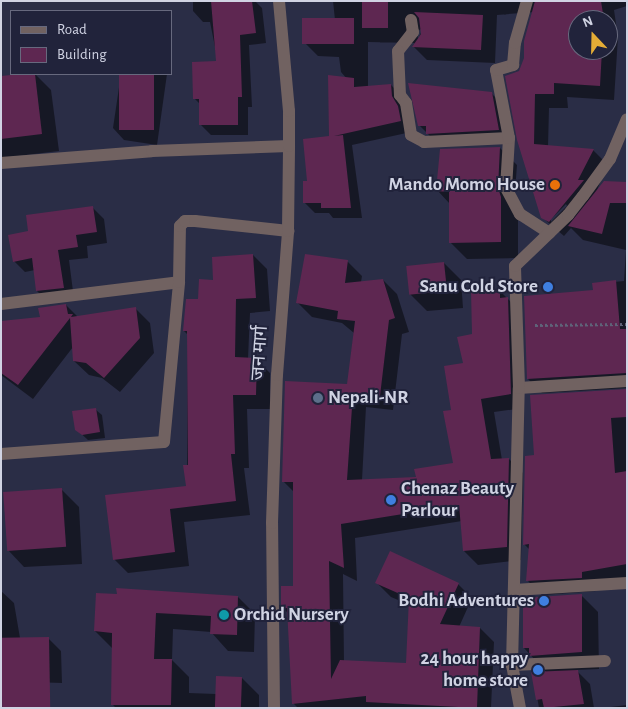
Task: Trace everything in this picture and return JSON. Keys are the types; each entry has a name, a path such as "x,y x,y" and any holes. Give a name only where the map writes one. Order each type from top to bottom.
{"street":[{"name":"जन मार्ग","path":"274,708 272,514 277,375 288,231 289,146 289,112 279,1"},
{"path":"527,1 513,65 496,70 509,138 506,188 520,214 549,233"},
{"path":"410,20 413,32 398,51 400,96 406,103 411,135 424,142 509,138"},
{"path":"520,708 512,665 519,388 515,266 568,216 610,159 627,119"},
{"path":"1,163 152,151 289,146"},
{"path":"1,454 164,442 179,282 180,226 185,221 288,231"},
{"path":"1,304 179,282"},
{"path":"519,388 627,381"},
{"path":"514,590 627,583"},
{"path":"512,665 605,661"}],"path":[{"path":"517,326 627,324"}],"building":[{"path":"211,1 252,1 256,33 240,35 242,97 238,97 238,125 199,125 199,99 193,99 192,62 216,61"},
{"path":"362,1 388,1 388,28 362,28"},
{"path":"535,1 601,1 602,10 568,10 568,60 601,60 600,86 554,83 554,94 535,94 534,144 594,149 578,180 584,180 549,222 541,218 517,140 505,76 519,71 524,58 524,41"},
{"path":"414,12 483,15 481,50 412,47 421,34 419,18"},
{"path":"302,18 354,18 354,44 302,44"},
{"path":"35,75 42,134 1,139 1,76"},
{"path":"119,75 154,75 154,130 119,130"},
{"path":"328,75 354,78 354,87 391,84 392,96 398,106 401,121 334,136 343,135 351,208 321,208 321,203 303,203 303,181 307,181 303,139 329,136"},
{"path":"408,83 492,92 499,130 426,134 426,126 418,126"},
{"path":"500,147 498,188 501,197 501,242 449,243 449,192 436,191 440,149"},
{"path":"604,181 627,182 627,203 610,203 602,234 568,226"},
{"path":"93,206 97,232 76,235 78,247 58,250 64,288 36,291 32,258 13,262 8,235 28,231 26,215"},
{"path":"253,254 256,298 236,299 235,357 257,358 256,395 233,395 235,454 231,454 236,501 170,509 175,552 113,560 105,495 186,486 183,465 188,465 187,331 183,331 186,299 198,299 199,279 213,280 212,257"},
{"path":"305,254 348,260 345,283 383,279 395,318 389,320 380,396 353,393 347,480 416,477 414,469 453,463 443,411 451,410 444,366 463,363 457,337 472,334 471,291 500,290 500,298 508,297 511,394 481,399 491,459 509,458 507,547 463,551 459,505 341,524 344,568 329,561 331,679 340,660 406,663 409,598 375,583 390,551 459,583 440,624 480,627 477,708 366,702 366,696 292,704 287,608 281,609 281,586 293,586 293,482 282,482 285,381 347,384 355,321 337,319 338,311 296,303"},
{"path":"444,262 447,291 409,295 406,266"},
{"path":"616,280 620,329 627,329 627,373 527,379 524,296 593,290 592,283"},
{"path":"66,304 68,314 73,314 71,317 136,307 140,338 104,378 86,363 73,361 70,318 18,385 1,373 1,321 40,317 38,308"},
{"path":"627,389 627,417 611,418 615,473 627,471 627,564 582,572 582,578 526,581 529,544 523,545 525,456 534,455 530,395"},
{"path":"96,408 100,432 82,435 75,430 72,411"},
{"path":"62,488 66,547 7,551 3,492"},
{"path":"116,588 238,596 237,635 210,634 211,616 156,613 154,659 172,659 171,705 111,705 112,633 94,631 96,593 117,594"},
{"path":"582,594 582,652 529,656 529,648 523,648 523,598"},
{"path":"49,637 50,708 2,708 1,638"},
{"path":"578,670 584,704 544,708 542,699 536,700 531,672"},
{"path":"216,676 242,677 241,708 215,708"}],"place":[{"name":"Mando Momo House","path":"555,185"},
{"name":"Sanu Cold Store","path":"548,287"},
{"name":"Nepali-NR","path":"318,398"},
{"name":"Chenaz Beauty Parlour","path":"391,500"},
{"name":"Bodhi Adventures","path":"544,601"},
{"name":"Orchid Nursery","path":"224,615"},
{"name":"24 hour happy home store","path":"538,670"}]}
